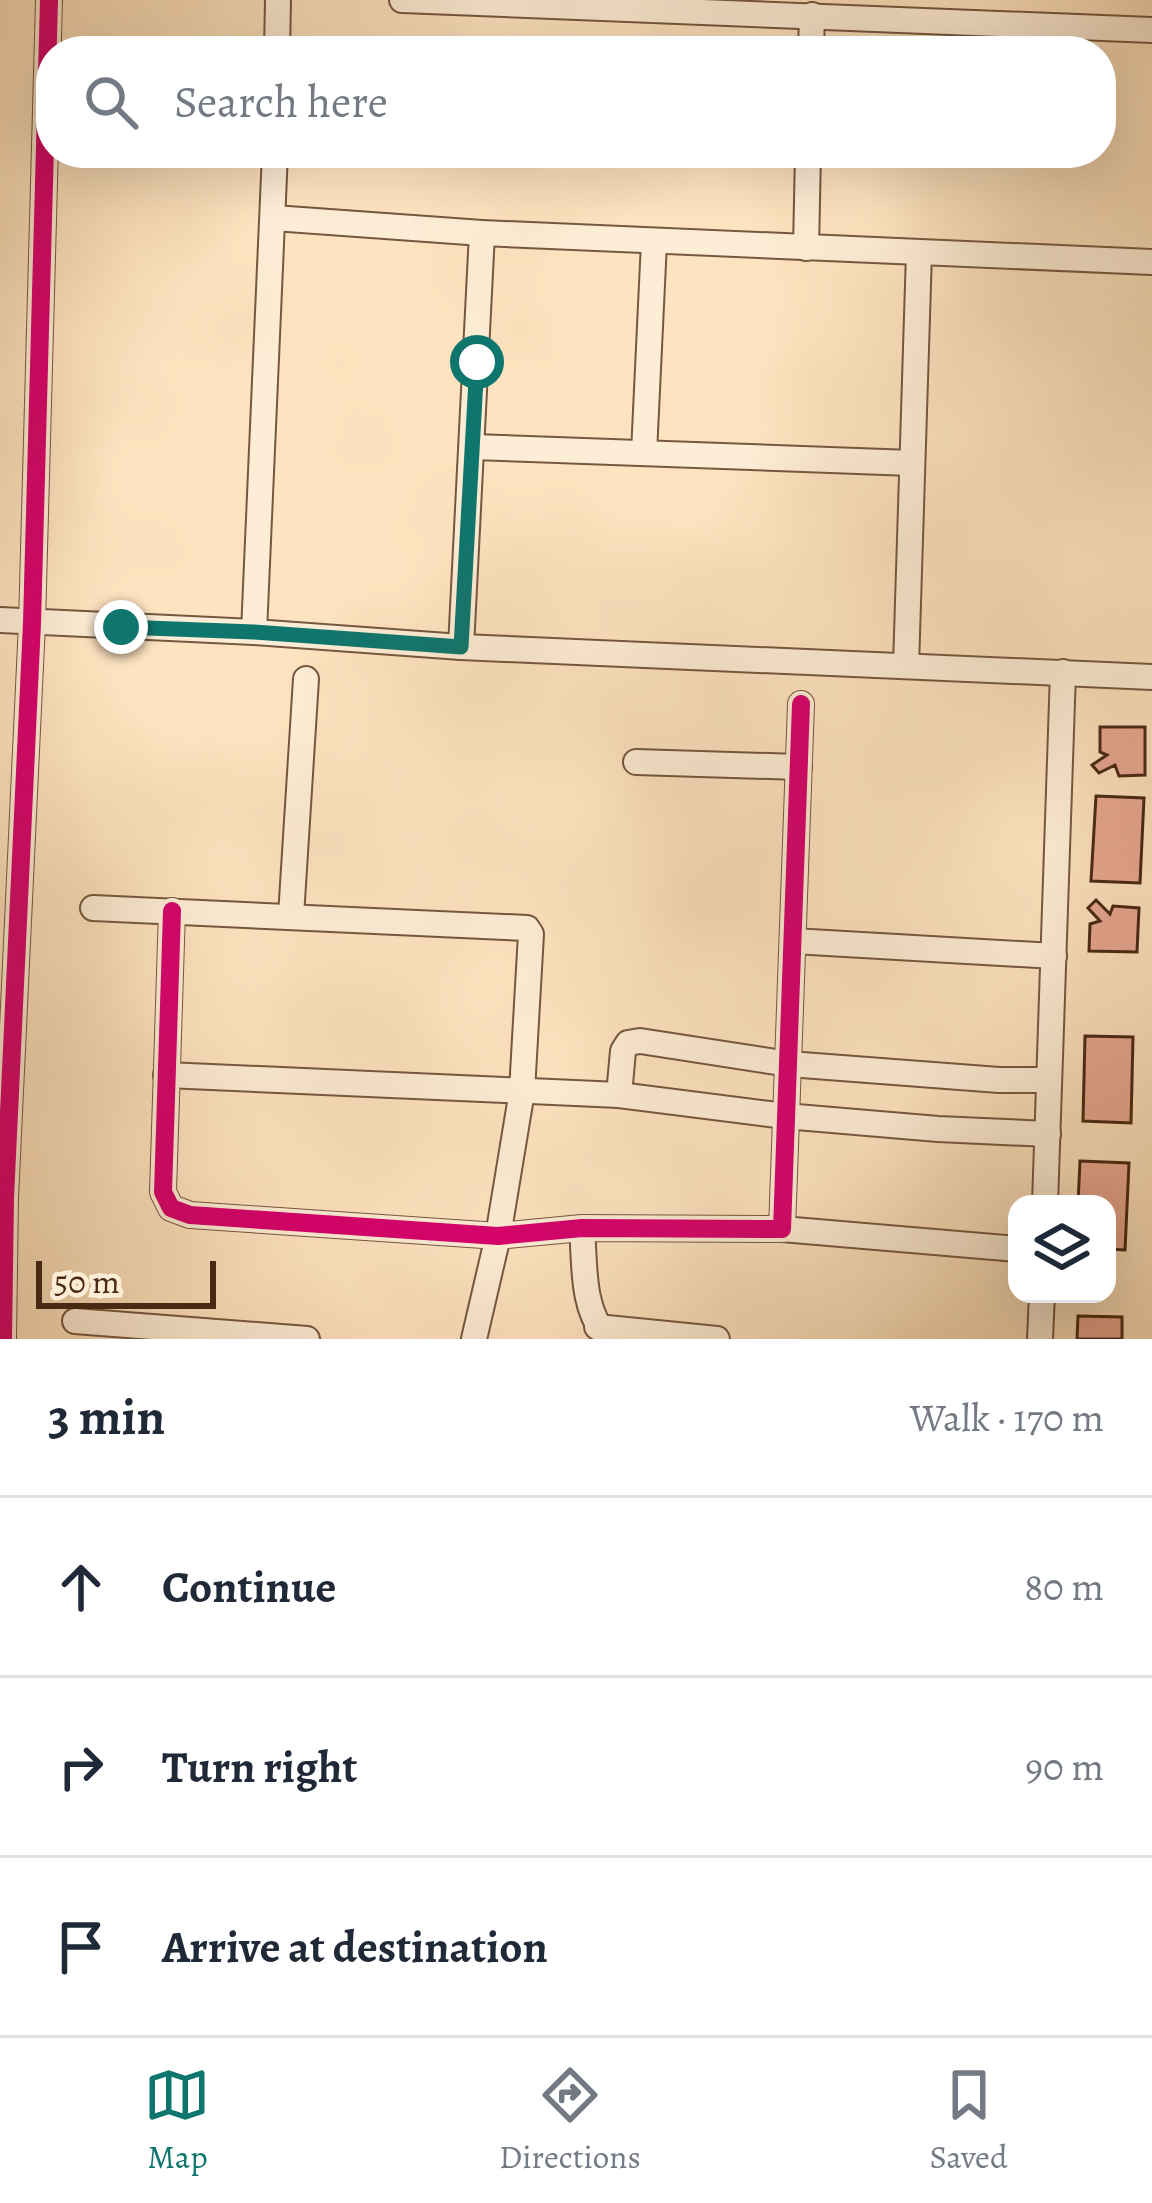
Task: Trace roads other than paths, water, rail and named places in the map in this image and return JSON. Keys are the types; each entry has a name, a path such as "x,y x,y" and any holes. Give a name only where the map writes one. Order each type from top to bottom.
{"street":[{"path":"48,36 49,0"},
{"path":"277,36 278,0"},
{"path":"402,0 1152,31"},
{"path":"811,36 812,15"},
{"path":"3,1339 3,1198 32,623 44,168"},
{"path":"254,632 275,168"},
{"path":"806,248 808,168"},
{"path":"274,218 654,242 1152,262"},
{"path":"461,647 482,233"},
{"path":"644,453 654,242"},
{"path":"906,666 919,253"},
{"path":"473,447 912,463"},
{"path":"0,620 461,647 1152,677"},
{"path":"1045,1195 1063,673"},
{"path":"291,916 306,679"},
{"path":"782,1229 801,704"},
{"path":"636,762 799,767"},
{"path":"93,908 527,928 531,934 522,1091 498,1236 474,1339"},
{"path":"172,911 163,1192 171,1208 190,1215 498,1236 582,1228 782,1229 1008,1248"},
{"path":"793,941 1054,956"},
{"path":"619,1096 623,1051 628,1043 640,1041 789,1064 1049,1080"},
{"path":"166,1075 619,1096 785,1116 1048,1134"},
{"path":"582,1228 589,1306 603,1333 717,1339"},
{"path":"1040,1339 1042,1303"},
{"path":"75,1321 307,1339"}]}
